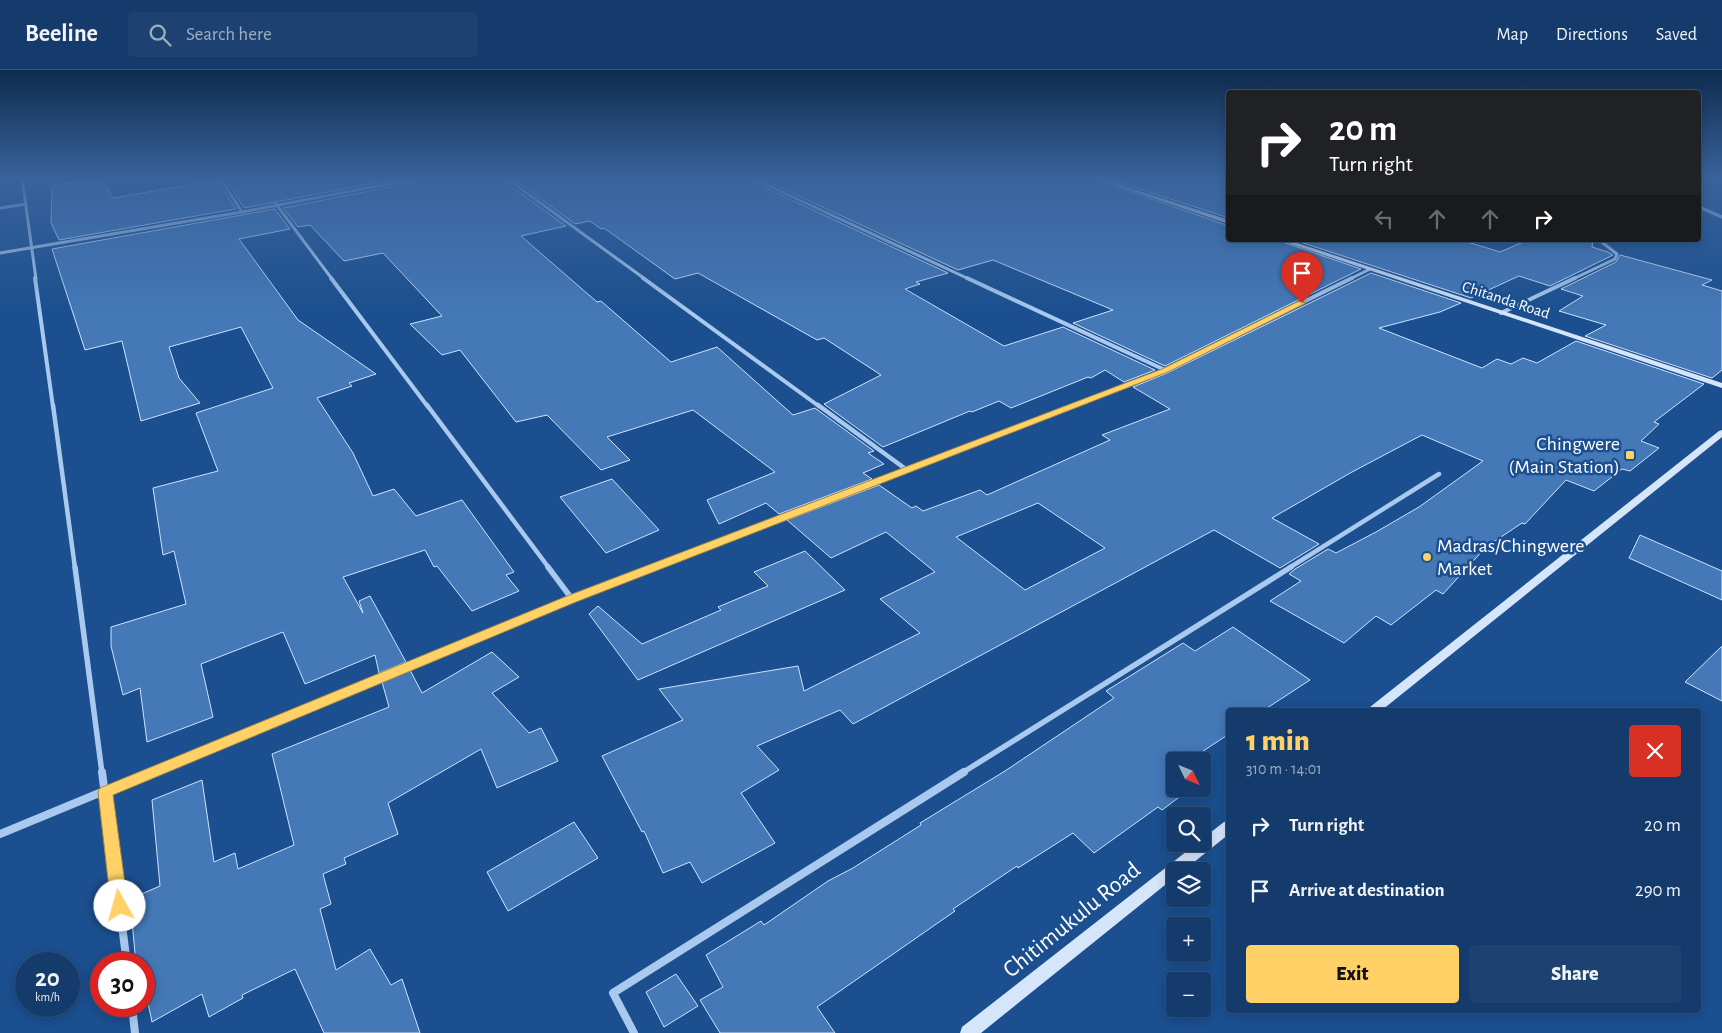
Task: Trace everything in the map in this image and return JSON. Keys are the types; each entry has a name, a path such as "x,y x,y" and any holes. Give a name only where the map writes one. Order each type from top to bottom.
{"street":[{"path":"28,223 125,952"},
{"path":"0,253 178,223"},
{"path":"290,223 572,599"},
{"path":"568,223 907,470"},
{"path":"849,223 1165,370"},
{"name":"Chitanda Road","path":"1288,242 1722,386"},
{"path":"1501,313 1616,258 1617,254 1612,248 1602,242"},
{"path":"0,834 572,599 1165,370 1370,269"},
{"path":"1377,708 1722,433"},
{"path":"634,1033 613,994 1439,474"},
{"name":"Chitimukulu Road","path":"968,1033 1226,828"},
{"path":"133,1017 135,1033"}],"building":[{"path":"51,223 156,223 59,240"},
{"path":"197,223 285,223 290,229 239,239 298,320 376,374 349,383 352,386 317,398 353,453 373,496 394,489 416,516 462,500 514,572 506,575 519,591 472,611 437,566 434,567 425,550 343,577 363,613 359,601 370,596 406,662 379,673 375,655 305,684 283,632 201,664 213,717 147,742 140,688 123,695 111,646 111,627 186,604 174,551 163,555 153,488 218,471 196,413 273,388 241,327 169,347 179,378 200,403 141,421 122,341 85,350 52,249"},
{"path":"295,223 562,223 566,226 521,236 597,302 601,301 671,362 717,347 793,415 815,408 874,451 868,453 884,464 863,473 872,479 779,514 766,503 719,524 707,500 775,472 693,410 607,437 630,460 601,470 547,415 516,422 460,350 442,355 410,324 442,316 383,253 344,261 310,225 298,227"},
{"path":"593,223 841,223 948,273 916,282 920,284 905,289 1004,346 1063,327 1155,370 1124,382 1105,370 1091,378 1088,377 1011,408 999,401 972,412 970,411 883,447 824,404 881,375 824,338 817,340 698,273 675,279 604,228 601,229"},
{"path":"857,223 1220,223 1226,225 1226,242 1283,242 1361,269 1165,366 1073,323 1113,310 993,260 958,270"},
{"path":"1300,242 1468,242 1500,252 1523,242 1593,242 1592,247 1613,255 1550,286 1519,276 1471,298"},
{"path":"1620,255 1712,280 1702,285 1722,291 1722,370 1712,378 1585,336 1606,325 1559,311 1583,296 1561,289 1616,262"},
{"path":"1371,273 1461,303 1440,312 1379,328 1482,368 1497,359 1511,364 1523,358 1537,363 1576,341 1704,384 1654,422 1659,424 1641,441 1659,448 1630,471 1622,469 1594,491 1566,480 1525,524 1522,523 1486,547 1443,594 1436,590 1391,625 1376,616 1344,643 1270,601 1301,581 1289,574 1295,569 1328,549 1336,553 1376,532 1419,507 1483,461 1422,435 1352,472 1272,518 1319,544 1280,568 1214,530 853,724 840,710 757,746 779,770 741,793 775,843 702,883 690,862 663,873 644,831 642,832 602,756 683,720 659,689 798,666 804,691 920,633 880,599 935,572 886,532 831,558 787,520 879,485 912,508 916,506 923,511 980,490 987,495 1110,440 1102,435 1170,409 1133,387 1167,373","holes":["1038,503 1105,548 1025,590 956,537"]},
{"path":"612,479 659,530 606,553 560,497"},
{"path":"1640,535 1722,571 1722,600 1629,558"},
{"path":"805,551 845,590 638,680 589,614 598,606 642,644 721,610 718,607 768,586 754,572"},
{"path":"1233,627 1310,680 1267,708 1226,708 1226,736 1202,752 1166,752 1166,798 1178,798 1162,810 1158,807 1094,853 1073,833 1018,868 1017,866 953,909 955,911 817,1007 835,1033 720,1033 700,1000 723,987 706,955 761,921 764,925 828,881 853,868 921,825 920,823 1005,771 1114,698 1106,691 1183,643 1195,651"},
{"path":"1722,646 1722,701 1685,682"},
{"path":"492,652 519,677 492,693 529,733 541,728 558,761 497,788 481,749 388,803 398,834 344,858 346,864 323,874 331,904 320,909 336,970 370,949 391,985 402,979 420,1033 324,1033 295,969 242,995 243,998 209,1017 202,994 152,1022 151,1017 155,1017 155,952 135,952 130,899 160,886 152,800 202,780 214,862 235,853 238,869 294,845 272,754 389,707 382,682 410,670 422,693"},
{"path":"574,822 598,858 508,911 487,872"},
{"path":"676,974 698,1006 664,1027 646,992"}],"place":[{"name":"Chingwere (Main Station)","path":"1630,455"},
{"name":"Madras/Chingwere Market","path":"1427,557"}],"route":[{"path":"120,906 105,792 572,599 1165,370 1302,303"}]}
